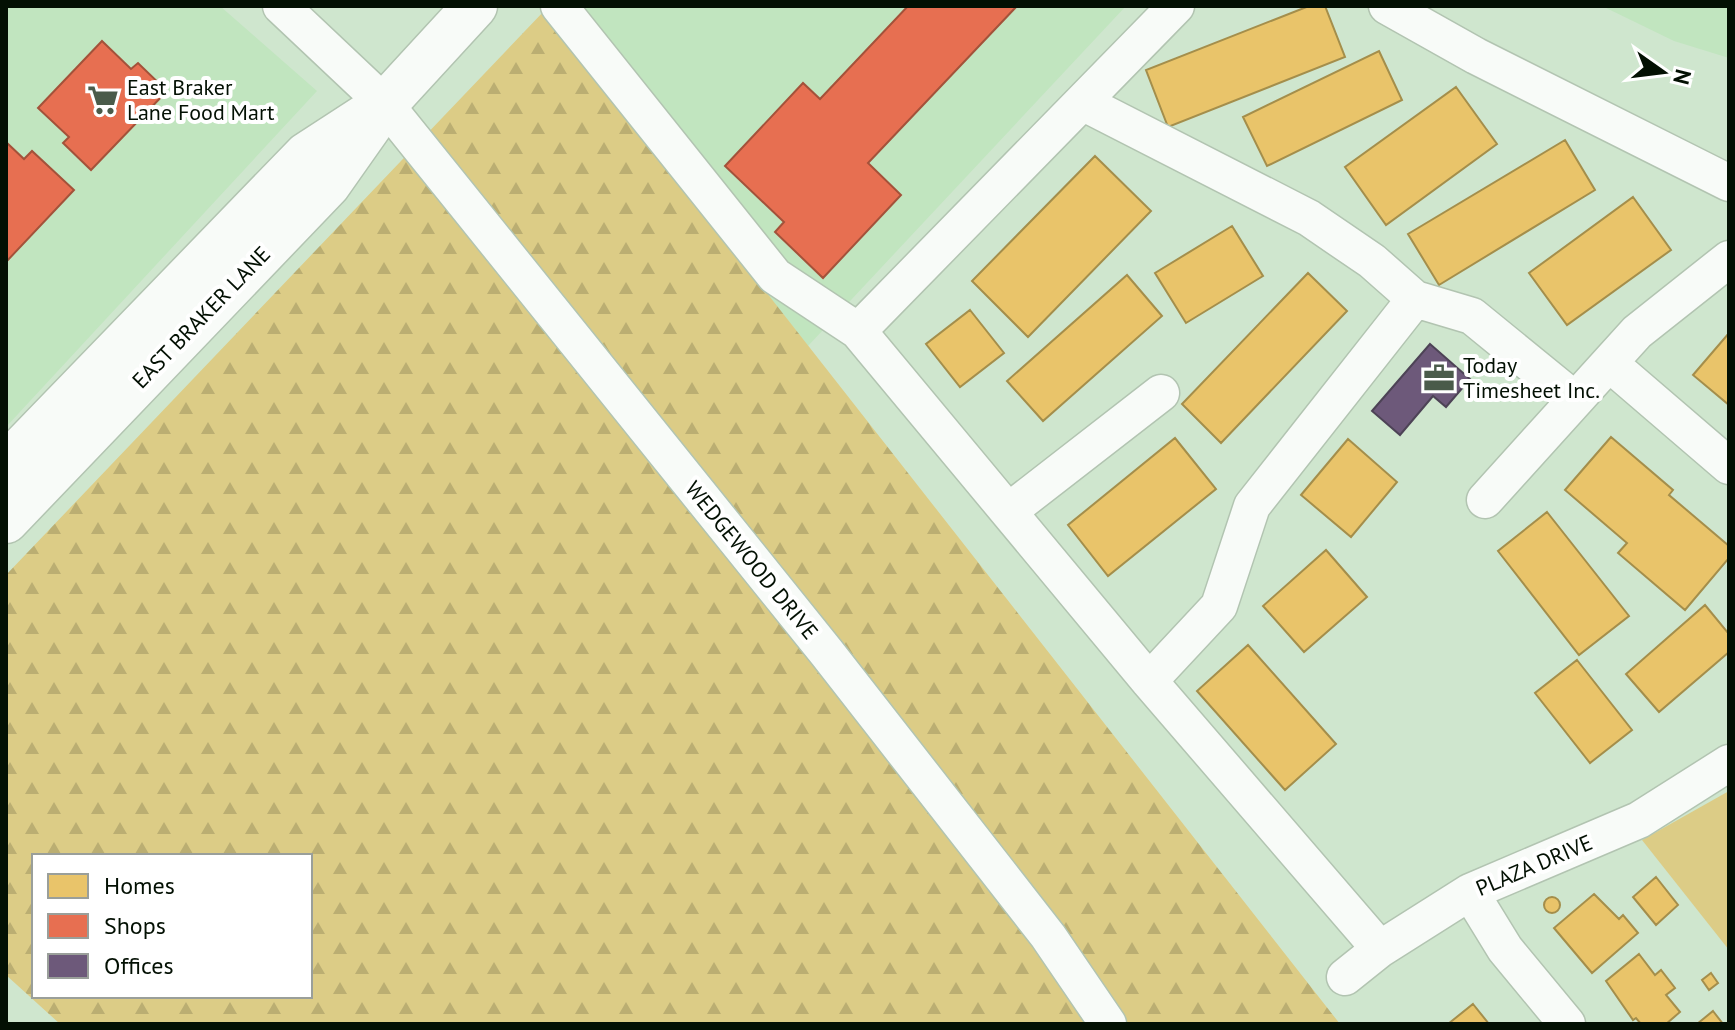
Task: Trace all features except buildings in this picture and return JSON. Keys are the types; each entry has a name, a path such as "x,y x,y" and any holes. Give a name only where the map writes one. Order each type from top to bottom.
{"main road":[{"name":"EAST BRAKER LANE","path":"6,521 328,185 385,104 475,6"},
{"name":"EAST BRAKER LANE","path":"6,465 306,155 385,104"}],"street":[{"name":"WEDGEWOOD DRIVE","path":"281,6 385,104 837,665 1048,936 1108,1024"},
{"path":"559,6 775,276 858,331 1149,681 1380,949"},
{"path":"858,331 1176,6"},
{"path":"1387,6 1476,56 1729,183"},
{"path":"1082,102 1309,218 1372,261 1415,299 1472,316 1575,400"},
{"path":"1485,500 1637,332 1729,259"},
{"path":"1149,681 1219,606 1252,506 1415,299"},
{"path":"1609,363 1729,466"},
{"path":"1009,511 1161,393"},
{"name":"PLAZA DRIVE","path":"1345,977 1380,949 1470,892 1639,820 1729,763"},
{"path":"1470,892 1505,949 1567,1024"}],"shaded area":[{"path":"6,6 220,6 317,91 6,427"},
{"path":"548,6 1126,6 808,346 545,10"},
{"path":"1602,6 1729,6 1729,58 1674,41"}],"green space":[{"path":"545,10 1340,1024 60,1024 6,975 6,575"},
{"path":"1729,791 1729,950 1642,840"}],"place":[{"name":"East Braker Lane Food Mart","path":"103,100"},
{"name":"Today Timesheet Inc.","path":"1439,378"}]}
